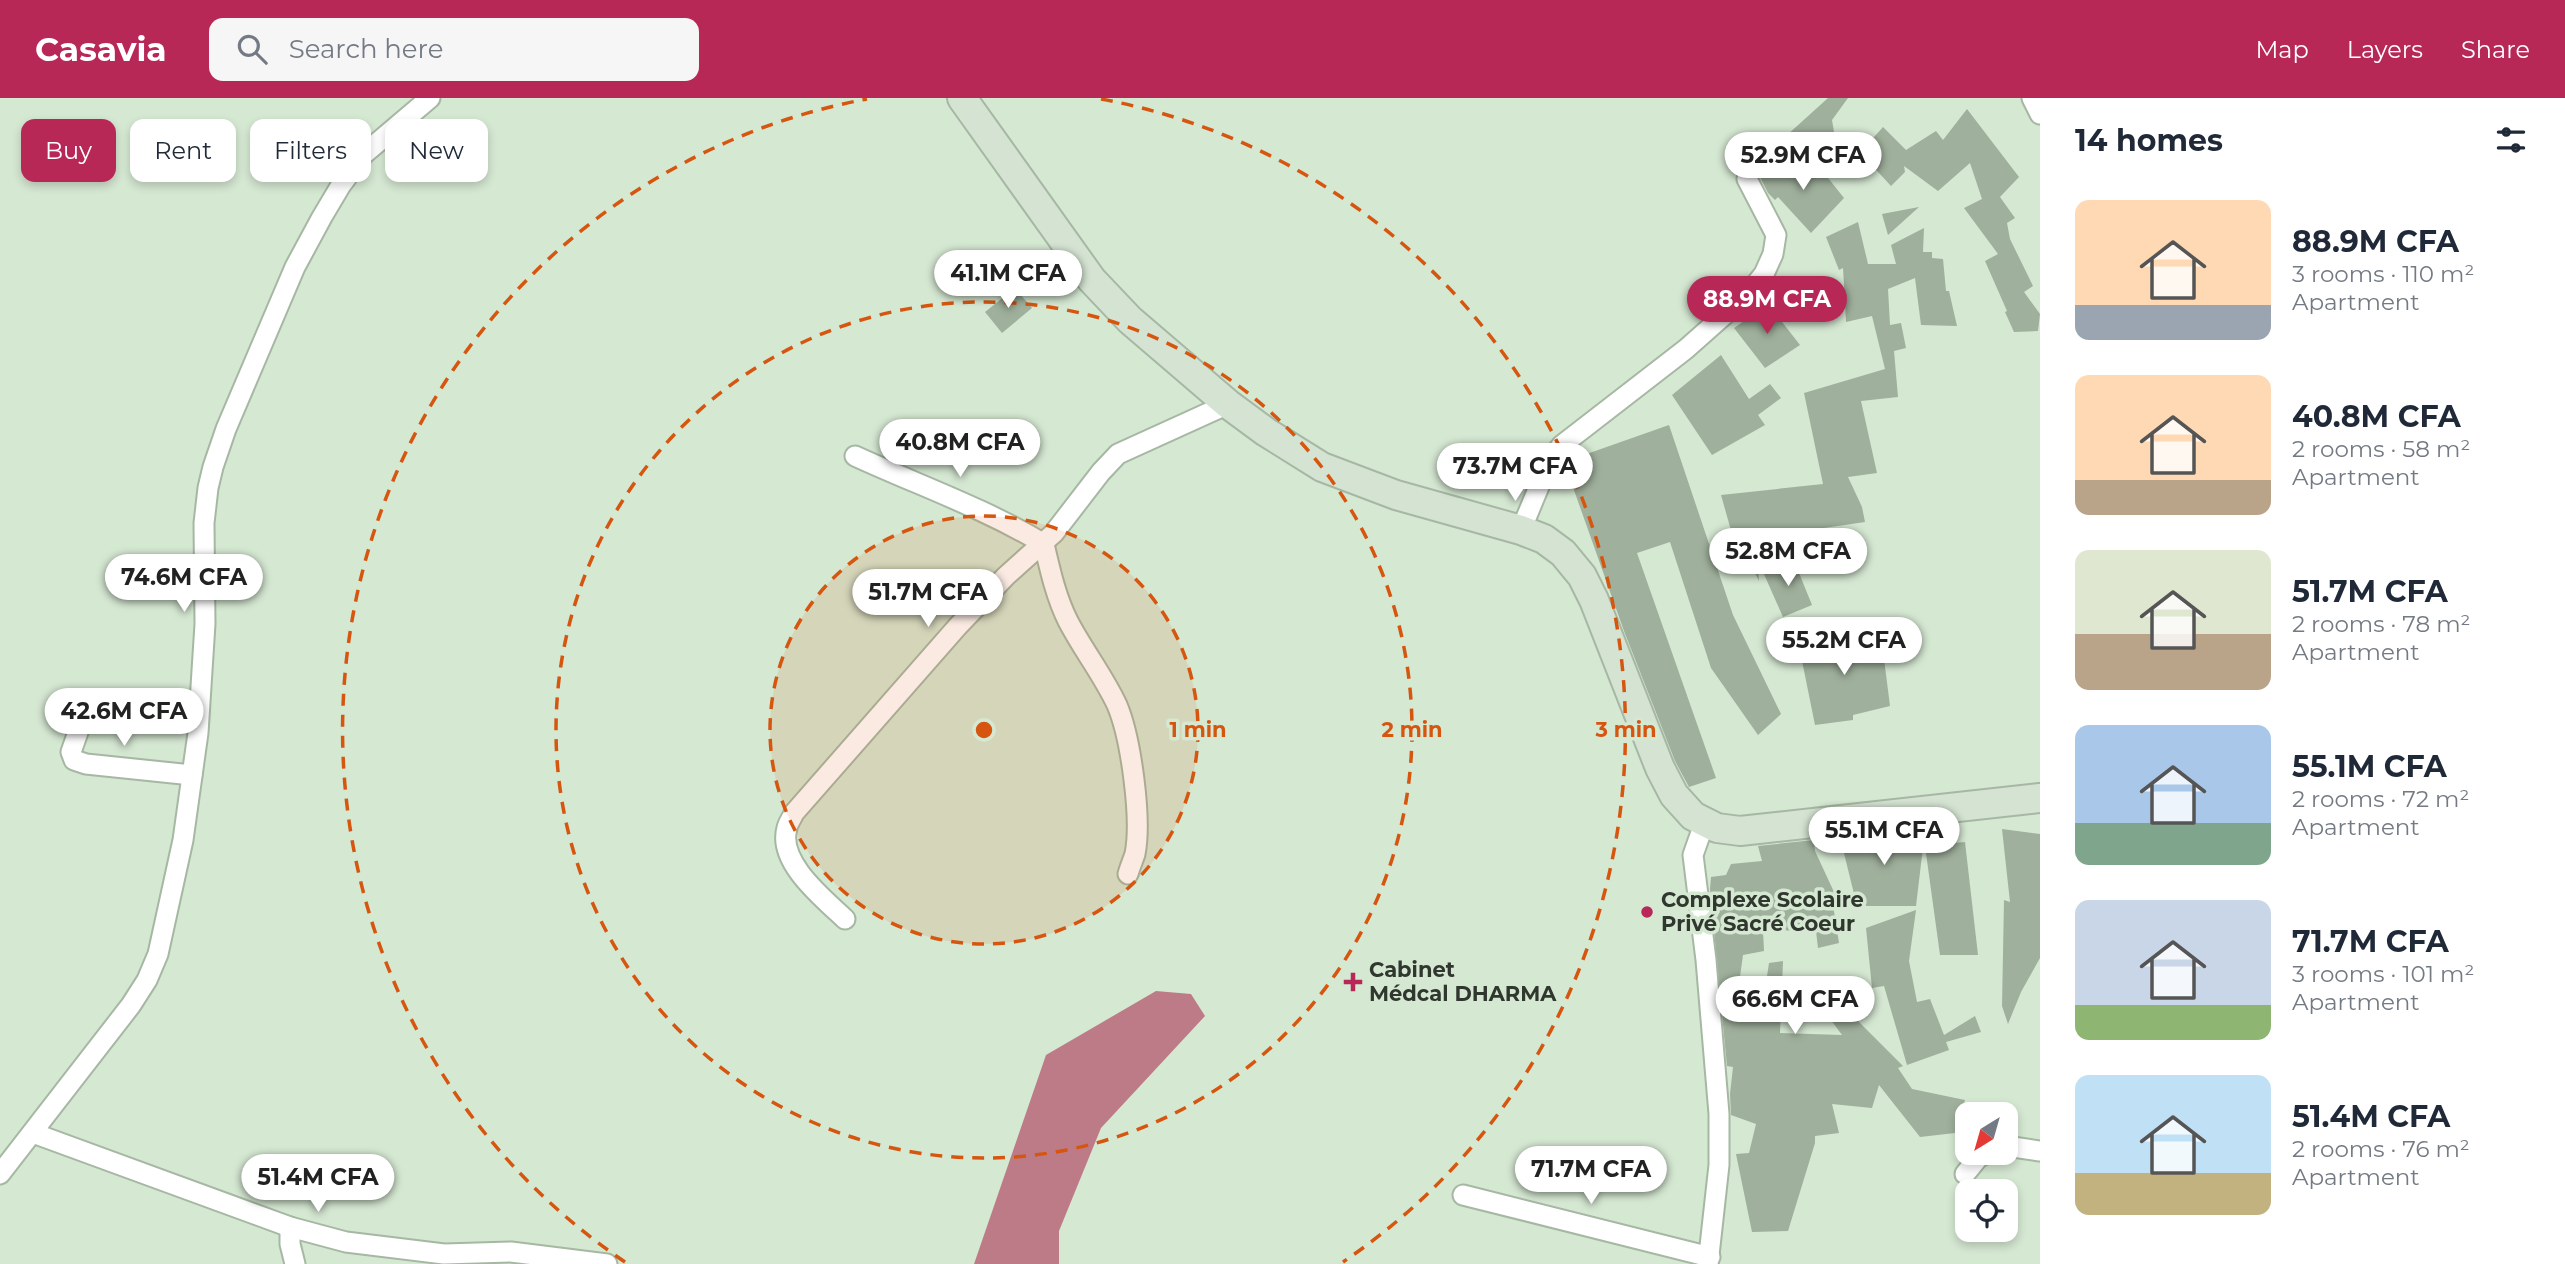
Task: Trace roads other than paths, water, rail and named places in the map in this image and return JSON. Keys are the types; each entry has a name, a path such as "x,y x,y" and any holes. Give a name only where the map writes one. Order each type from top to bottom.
{"main road":[{"path":"962,98 1092,280 1130,320 1228,404 1266,432 1322,467 1396,495 1521,530 1544,539 1563,553 1582,576 1594,600 1660,768 1674,795 1693,816 1717,828 1740,831 2040,798"}],"street":[{"path":"0,1174 148,980 158,954 170,906 198,733 205,624 204,523 208,488 218,454 295,267 328,206 364,154 430,98"},
{"path":"2032,98 2040,114"},
{"path":"1521,530 1550,460 1562,445 1686,349 1748,294 1764,274 1773,254 1776,235 1747,179"},
{"path":"845,919 806,881 793,863 786,830 794,813 958,626 1066,520 1101,472 1118,454 1228,404"},
{"path":"855,456 964,502 1009,523 1044,544 1068,620 1101,673 1118,707 1132,756 1135,853 1128,874"},
{"path":"89,701 71,752 74,760 86,764 192,775"},
{"path":"1463,1195 1709,1260 1719,1165 1719,1114 1706,960 1693,855 1705,821"},
{"path":"33,1133 290,1227 346,1242 444,1254 511,1252 607,1264"},
{"path":"2018,1147 2040,1150"},
{"path":"1965,1174 1972,1166"},
{"path":"290,1227 290,1244 295,1264"}],"place":[{"name":"Complexe Scolaire Privé Sacré Coeur","path":"1647,912"},
{"name":"Cabinet Médcal DHARMA","path":"1353,982"}]}
